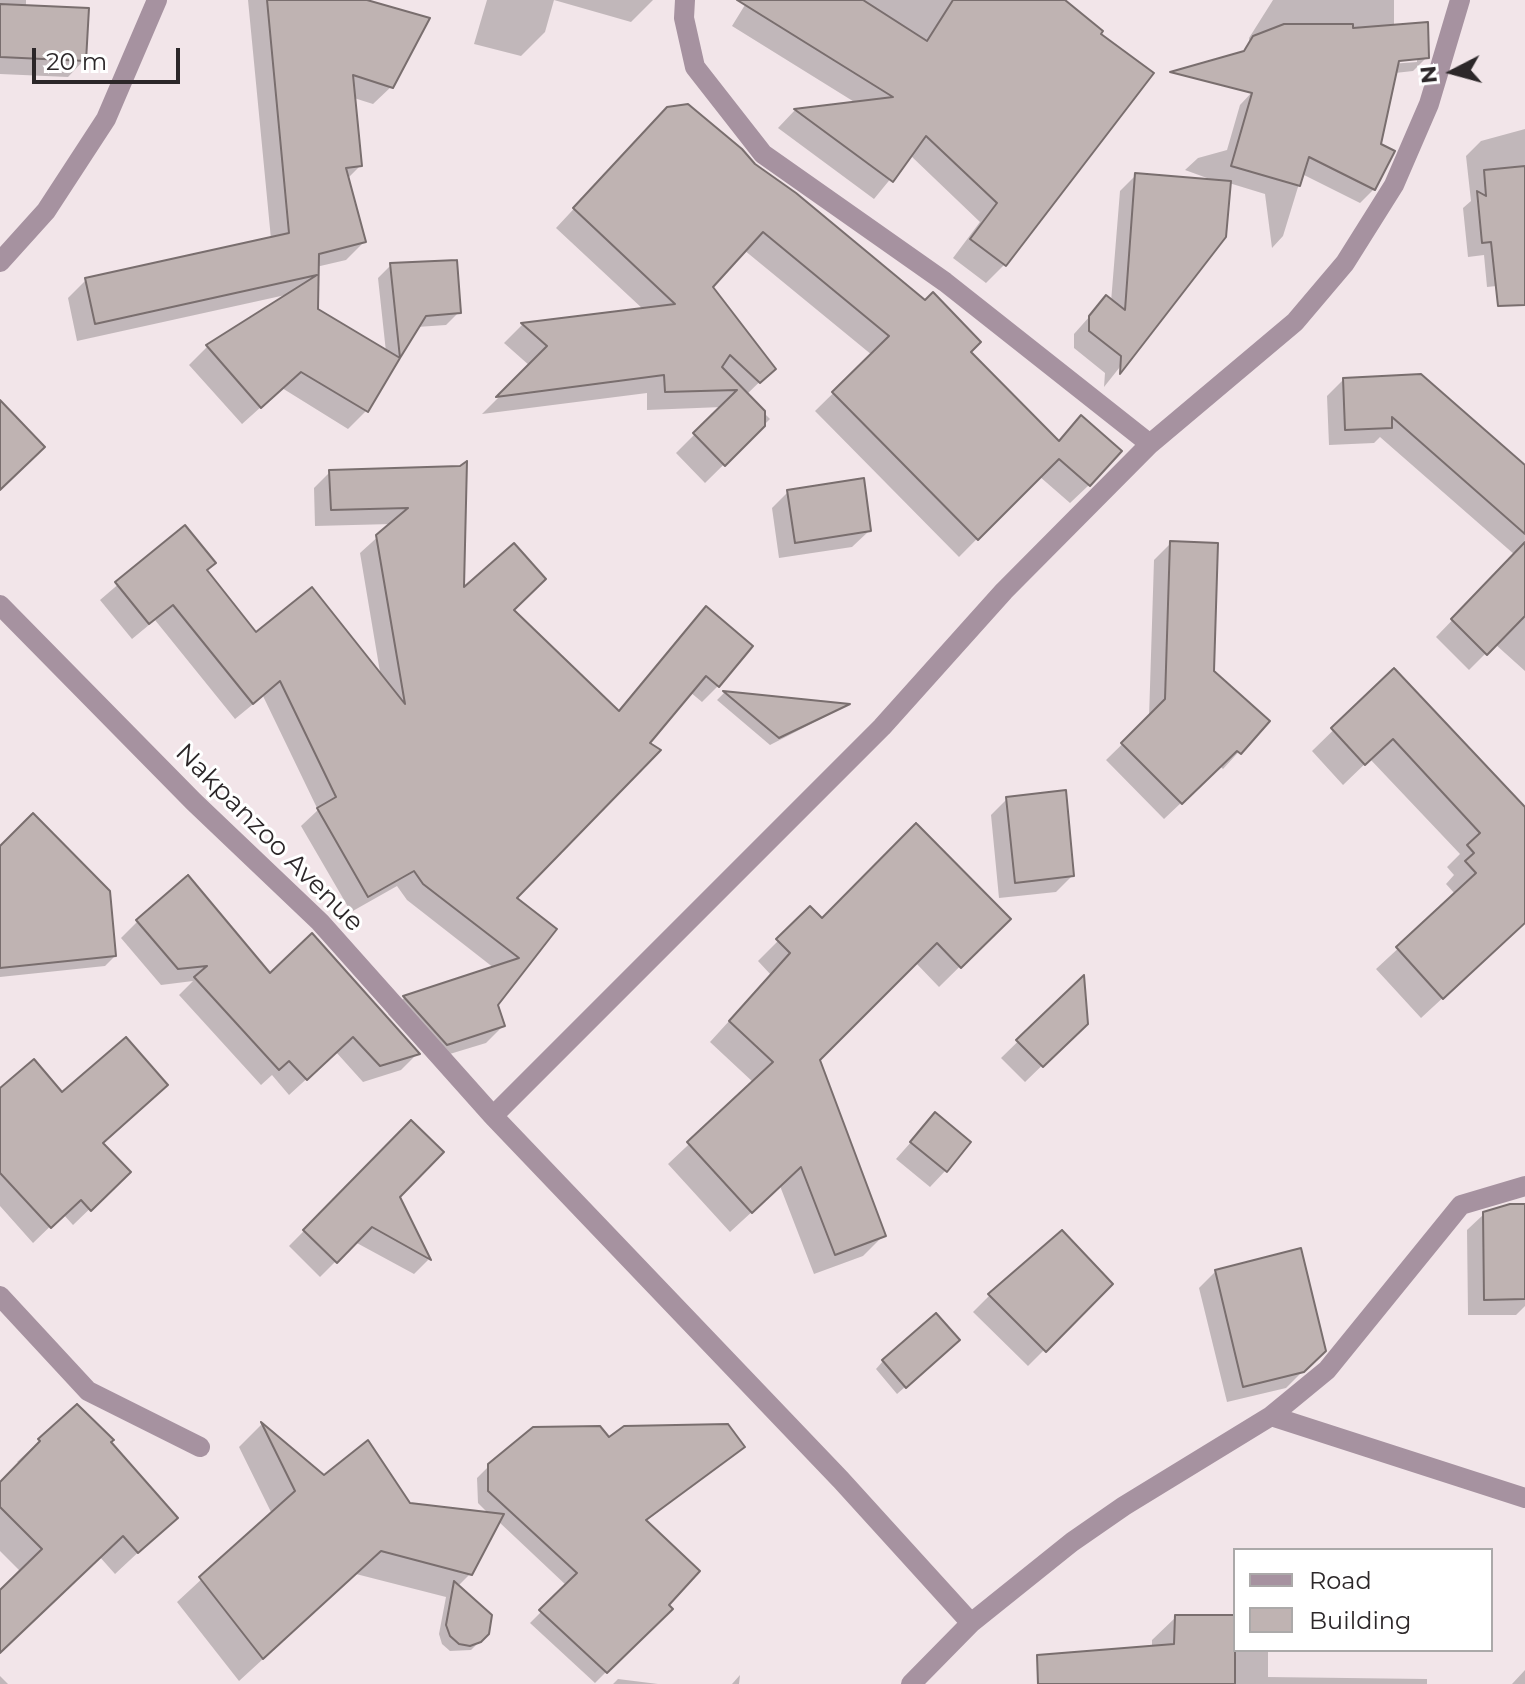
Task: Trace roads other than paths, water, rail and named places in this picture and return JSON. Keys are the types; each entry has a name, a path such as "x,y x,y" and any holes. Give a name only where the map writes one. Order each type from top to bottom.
{"street":[{"path":"0,262 46,211 106,119 157,0"},
{"path":"685,0 684,18 695,67 763,154 945,282 1150,444"},
{"path":"493,1116 882,727 1004,591 1150,444 1295,322 1345,263 1394,185 1429,104 1460,0"},
{"name":"Nakpanzoo Avenue","path":"0,605 194,802 320,922 493,1116 841,1480 971,1623"},
{"path":"911,1684 971,1623 1124,1506 1164,1485 1271,1416 1327,1370 1461,1205 1525,1186"},
{"path":"0,1296 88,1391 200,1447"},
{"path":"1271,1416 1525,1498"}]}
